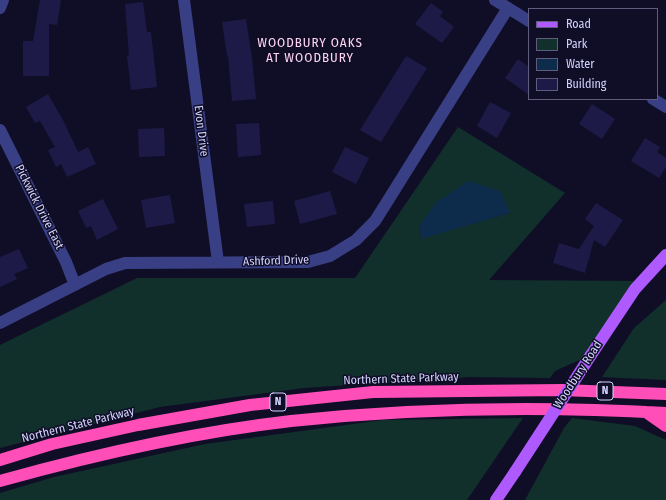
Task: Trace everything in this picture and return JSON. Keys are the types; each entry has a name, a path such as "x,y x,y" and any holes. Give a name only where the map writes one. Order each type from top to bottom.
{"highway":[{"name":"Northern State Parkway","path":"0,460 52,444 138,425 250,406 373,392 562,390 666,394"},
{"name":"N","path":"0,481 43,469 198,435 290,422 421,411 501,409 666,413"},
{"path":"645,412 666,426"}],"main road":[{"name":"Woodbury Road","path":"496,500 635,289 666,255"}],"street":[{"path":"0,8 3,0"},
{"name":"Evon Drive","path":"184,0 218,262"},
{"path":"495,0 528,21"},
{"name":"Ashford Drive","path":"0,323 106,269 124,263 308,262 330,256 356,240 375,221 388,202 508,8"},
{"path":"655,100 666,107"},
{"name":"Pickwick Drive East","path":"0,130 75,284"}],"green space":[{"path":"458,127 565,193 489,280 642,281 591,355 555,371 550,378 469,377 304,388 160,407 0,448 0,345 137,278 355,278","holes":["510,213 421,238 420,225"]},
{"path":"666,300 666,380 602,377 634,328"},
{"path":"523,418 467,500 0,500 0,493 54,477 205,444 383,420"},
{"path":"572,418 635,426 666,440 666,500 525,500 564,428"}],"water":[{"path":"468,181 500,191 510,213 421,239 420,225 436,203"}],"building":[{"path":"40,0 61,0 57,25 49,24 49,76 23,76 23,41 33,41"},
{"path":"143,2 147,32 151,32 157,87 131,90 127,56 129,55 125,4"},
{"path":"431,3 443,12 440,16 454,27 442,43 415,24"},
{"path":"246,19 256,99 232,101 228,55 227,56 222,22"},
{"path":"406,56 427,68 381,142 360,130"},
{"path":"518,59 528,66 528,94 505,78"},
{"path":"48,94 64,122 78,152 88,147 96,164 67,177 61,164 56,167 48,150 55,147 40,121 35,123 26,107"},
{"path":"490,102 511,113 497,138 477,126"},
{"path":"592,104 615,119 602,139 579,124"},
{"path":"259,123 261,155 238,157 236,124"},
{"path":"164,128 165,156 139,157 138,129"},
{"path":"645,138 660,147 657,152 666,158 666,167 659,178 631,161"},
{"path":"345,147 369,158 356,184 332,172"},
{"path":"330,191 337,214 300,224 294,201"},
{"path":"170,195 175,223 146,228 141,200"},
{"path":"103,199 118,229 97,240 91,226 86,228 78,211"},
{"path":"273,201 275,224 247,227 244,204"},
{"path":"596,203 623,220 605,247 594,240 585,273 553,263 559,243 579,249 594,226 585,219"},
{"path":"19,249 28,268 14,274 17,279 0,287 0,257"}],"district":[{"name":"WOODBURY OAKS AT WOODBURY","path":"310,50"}]}
